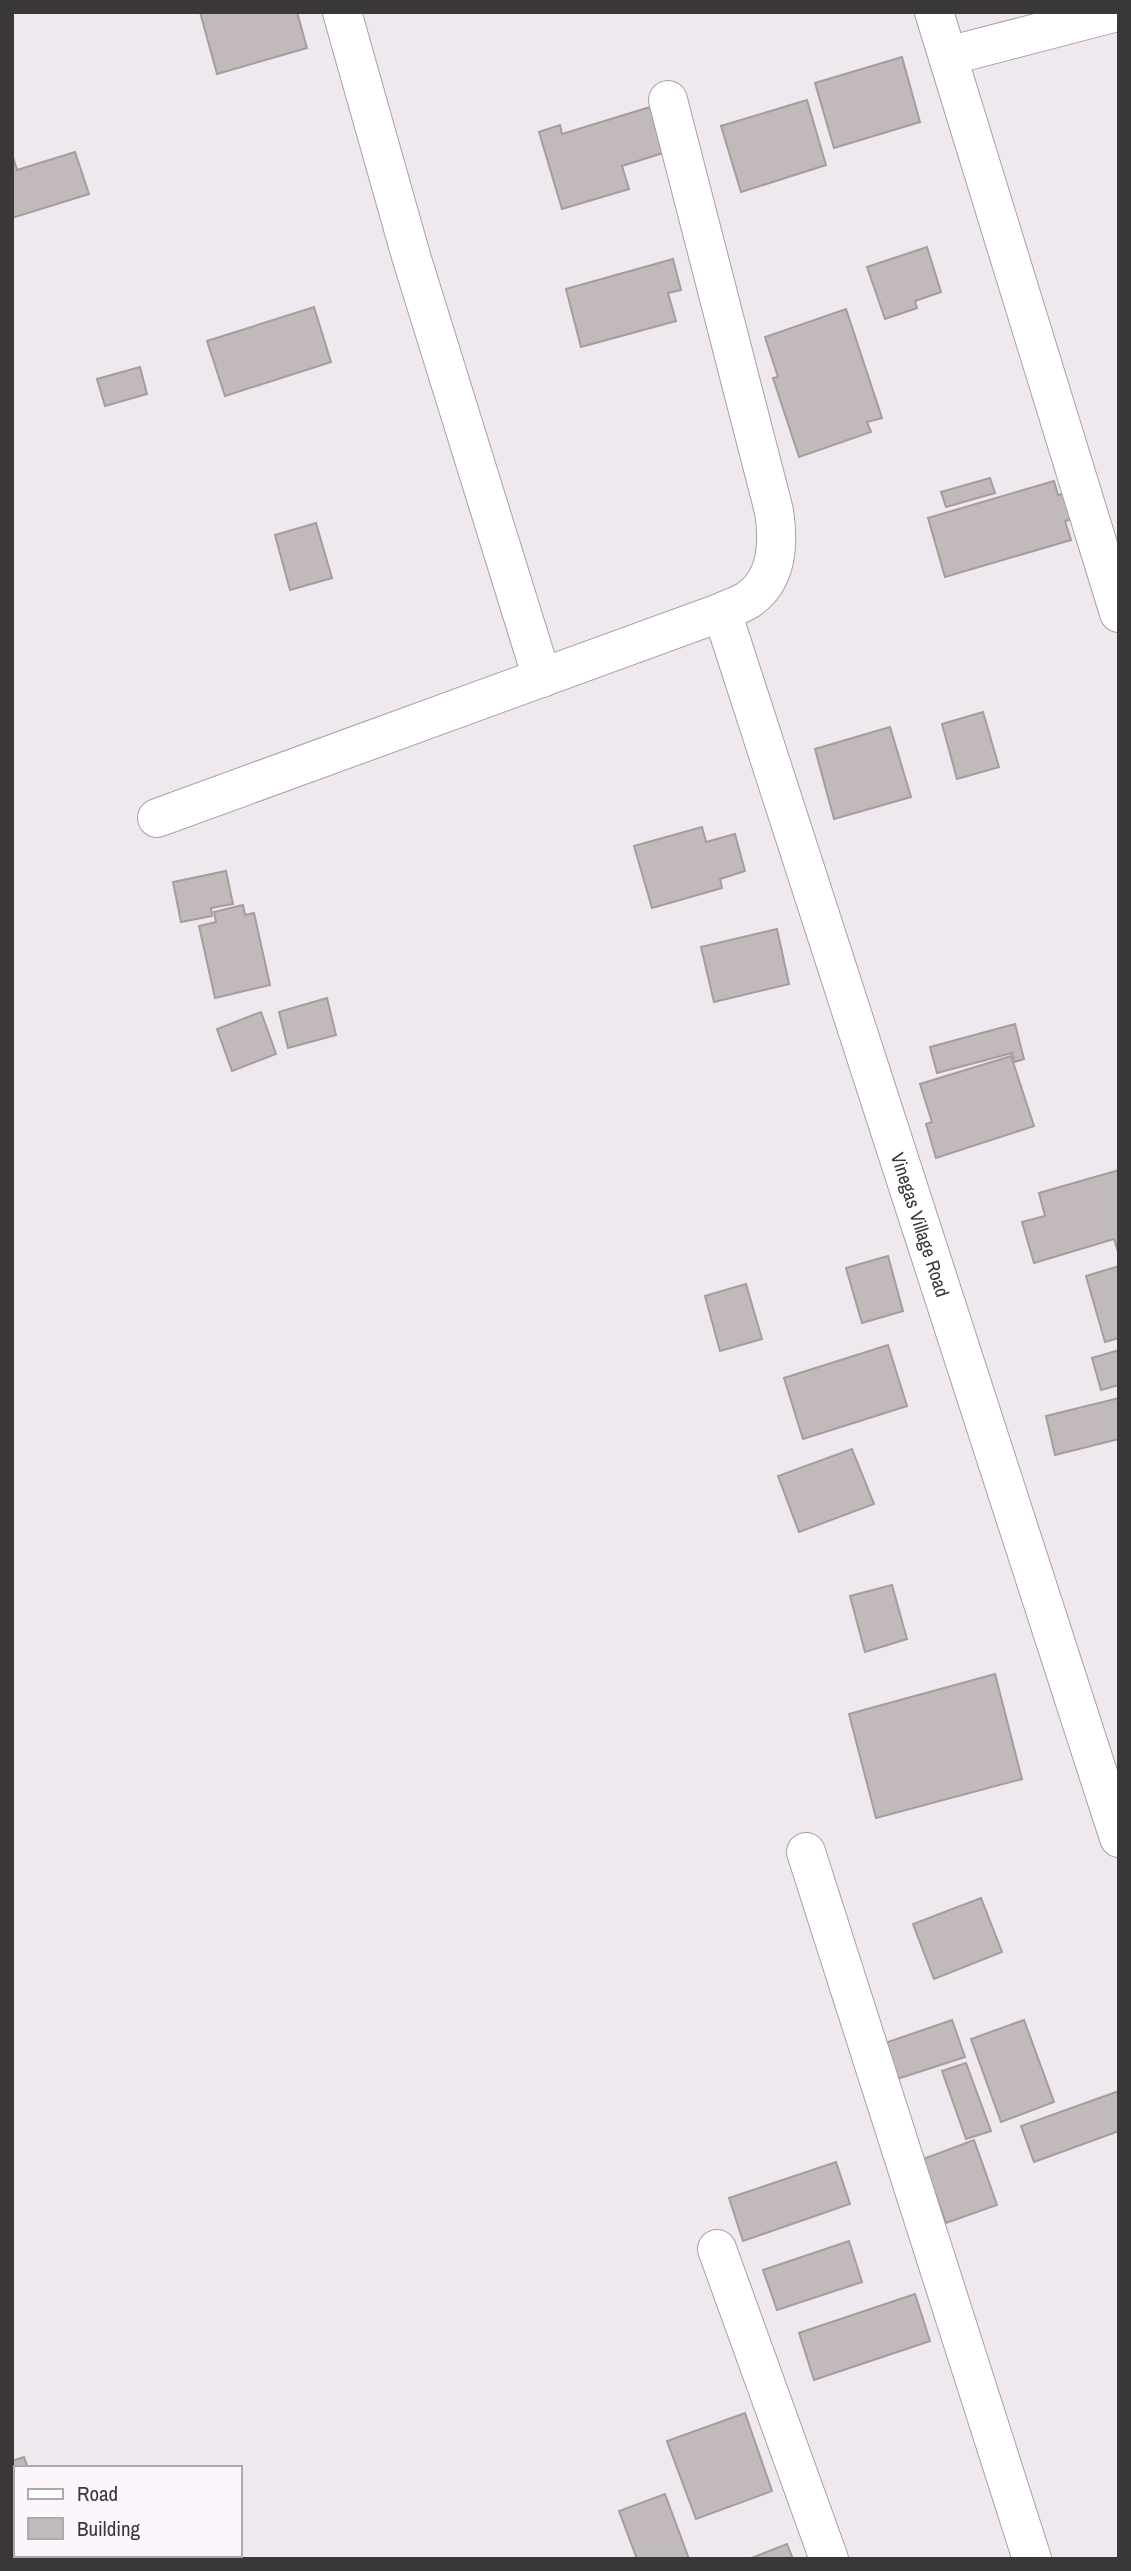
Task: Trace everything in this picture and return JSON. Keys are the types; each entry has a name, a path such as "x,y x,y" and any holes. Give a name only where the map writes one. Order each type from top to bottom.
{"street":[{"path":"342,12 411,256 542,678"},
{"path":"934,12 1112,562 1119,613"},
{"path":"948,56 1118,12"},
{"path":"157,818 722,612 748,600 766,582 774,562 778,533 774,511 668,100"},
{"name":"Vinegas Village Road","path":"722,612 1119,1838"},
{"path":"806,1852 1032,2559"},
{"path":"717,2249 829,2559"}],"building":[{"path":"200,12 297,12 307,48 217,74"},
{"path":"902,57 920,122 834,148 815,83"},
{"path":"807,100 826,165 741,192 721,126"},
{"path":"650,107 663,153 622,166 629,189 562,209 539,132 560,125 562,134"},
{"path":"75,152 89,194 12,218 12,154 17,170"},
{"path":"927,247 941,292 915,301 917,308 885,319 867,267"},
{"path":"673,259 681,290 668,293 676,321 581,347 566,289"},
{"path":"314,307 331,362 225,396 207,341"},
{"path":"846,309 882,418 867,422 871,432 799,457 773,378 778,377 765,337"},
{"path":"140,367 147,394 105,406 97,379"},
{"path":"990,478 995,493 946,507 941,492"},
{"path":"1054,481 1058,495 1070,492 1078,518 1065,521 1071,540 945,577 928,518"},
{"path":"316,523 332,578 290,590 275,535"},
{"path":"983,712 999,767 957,779 942,724"},
{"path":"890,727 911,797 834,819 815,749"},
{"path":"702,827 706,842 735,834 745,871 720,879 722,888 652,908 634,846"},
{"path":"226,871 233,904 211,908 212,916 181,922 173,882"},
{"path":"243,905 245,915 254,913 270,985 215,998 199,926 216,922 214,912"},
{"path":"777,929 789,984 714,1002 701,947"},
{"path":"327,998 336,1035 288,1048 279,1012"},
{"path":"261,1012 276,1054 232,1071 217,1029"},
{"path":"1015,1024 1024,1059 1015,1062 1012,1053 937,1073 930,1047"},
{"path":"1011,1056 1034,1126 936,1158 926,1124 932,1122 920,1084"},
{"path":"1119,1170 1119,1255 1114,1239 1034,1263 1022,1222 1045,1216 1039,1193"},
{"path":"888,1256 903,1311 862,1323 846,1268"},
{"path":"1119,1266 1119,1338 1105,1342 1086,1276"},
{"path":"746,1284 762,1339 720,1351 705,1296"},
{"path":"888,1345 907,1406 803,1439 784,1378"},
{"path":"1119,1350 1119,1385 1101,1390 1092,1358"},
{"path":"1119,1398 1119,1439 1055,1455 1046,1416"},
{"path":"852,1449 874,1504 799,1532 778,1476"},
{"path":"892,1585 907,1639 865,1652 850,1596"},
{"path":"995,1674 1022,1779 876,1818 849,1714"},
{"path":"981,1898 1002,1952 934,1979 913,1924"},
{"path":"952,2020 965,2057 894,2080 882,2044"},
{"path":"1024,2020 1054,2102 1001,2122 971,2039"},
{"path":"966,2063 991,2131 966,2139 942,2071"},
{"path":"1119,2091 1119,2131 1034,2162 1021,2126"},
{"path":"974,2140 997,2205 946,2223 923,2159"},
{"path":"836,2162 850,2204 743,2241 729,2198"},
{"path":"849,2241 862,2282 777,2310 763,2270"},
{"path":"915,2294 930,2341 814,2380 799,2333"},
{"path":"745,2413 772,2491 696,2519 667,2441"},
{"path":"24,2457 27,2466 14,2466 12,2532 12,2461"},
{"path":"665,2494 689,2559 637,2559 619,2511"},
{"path":"787,2544 793,2559 749,2559"}]}
